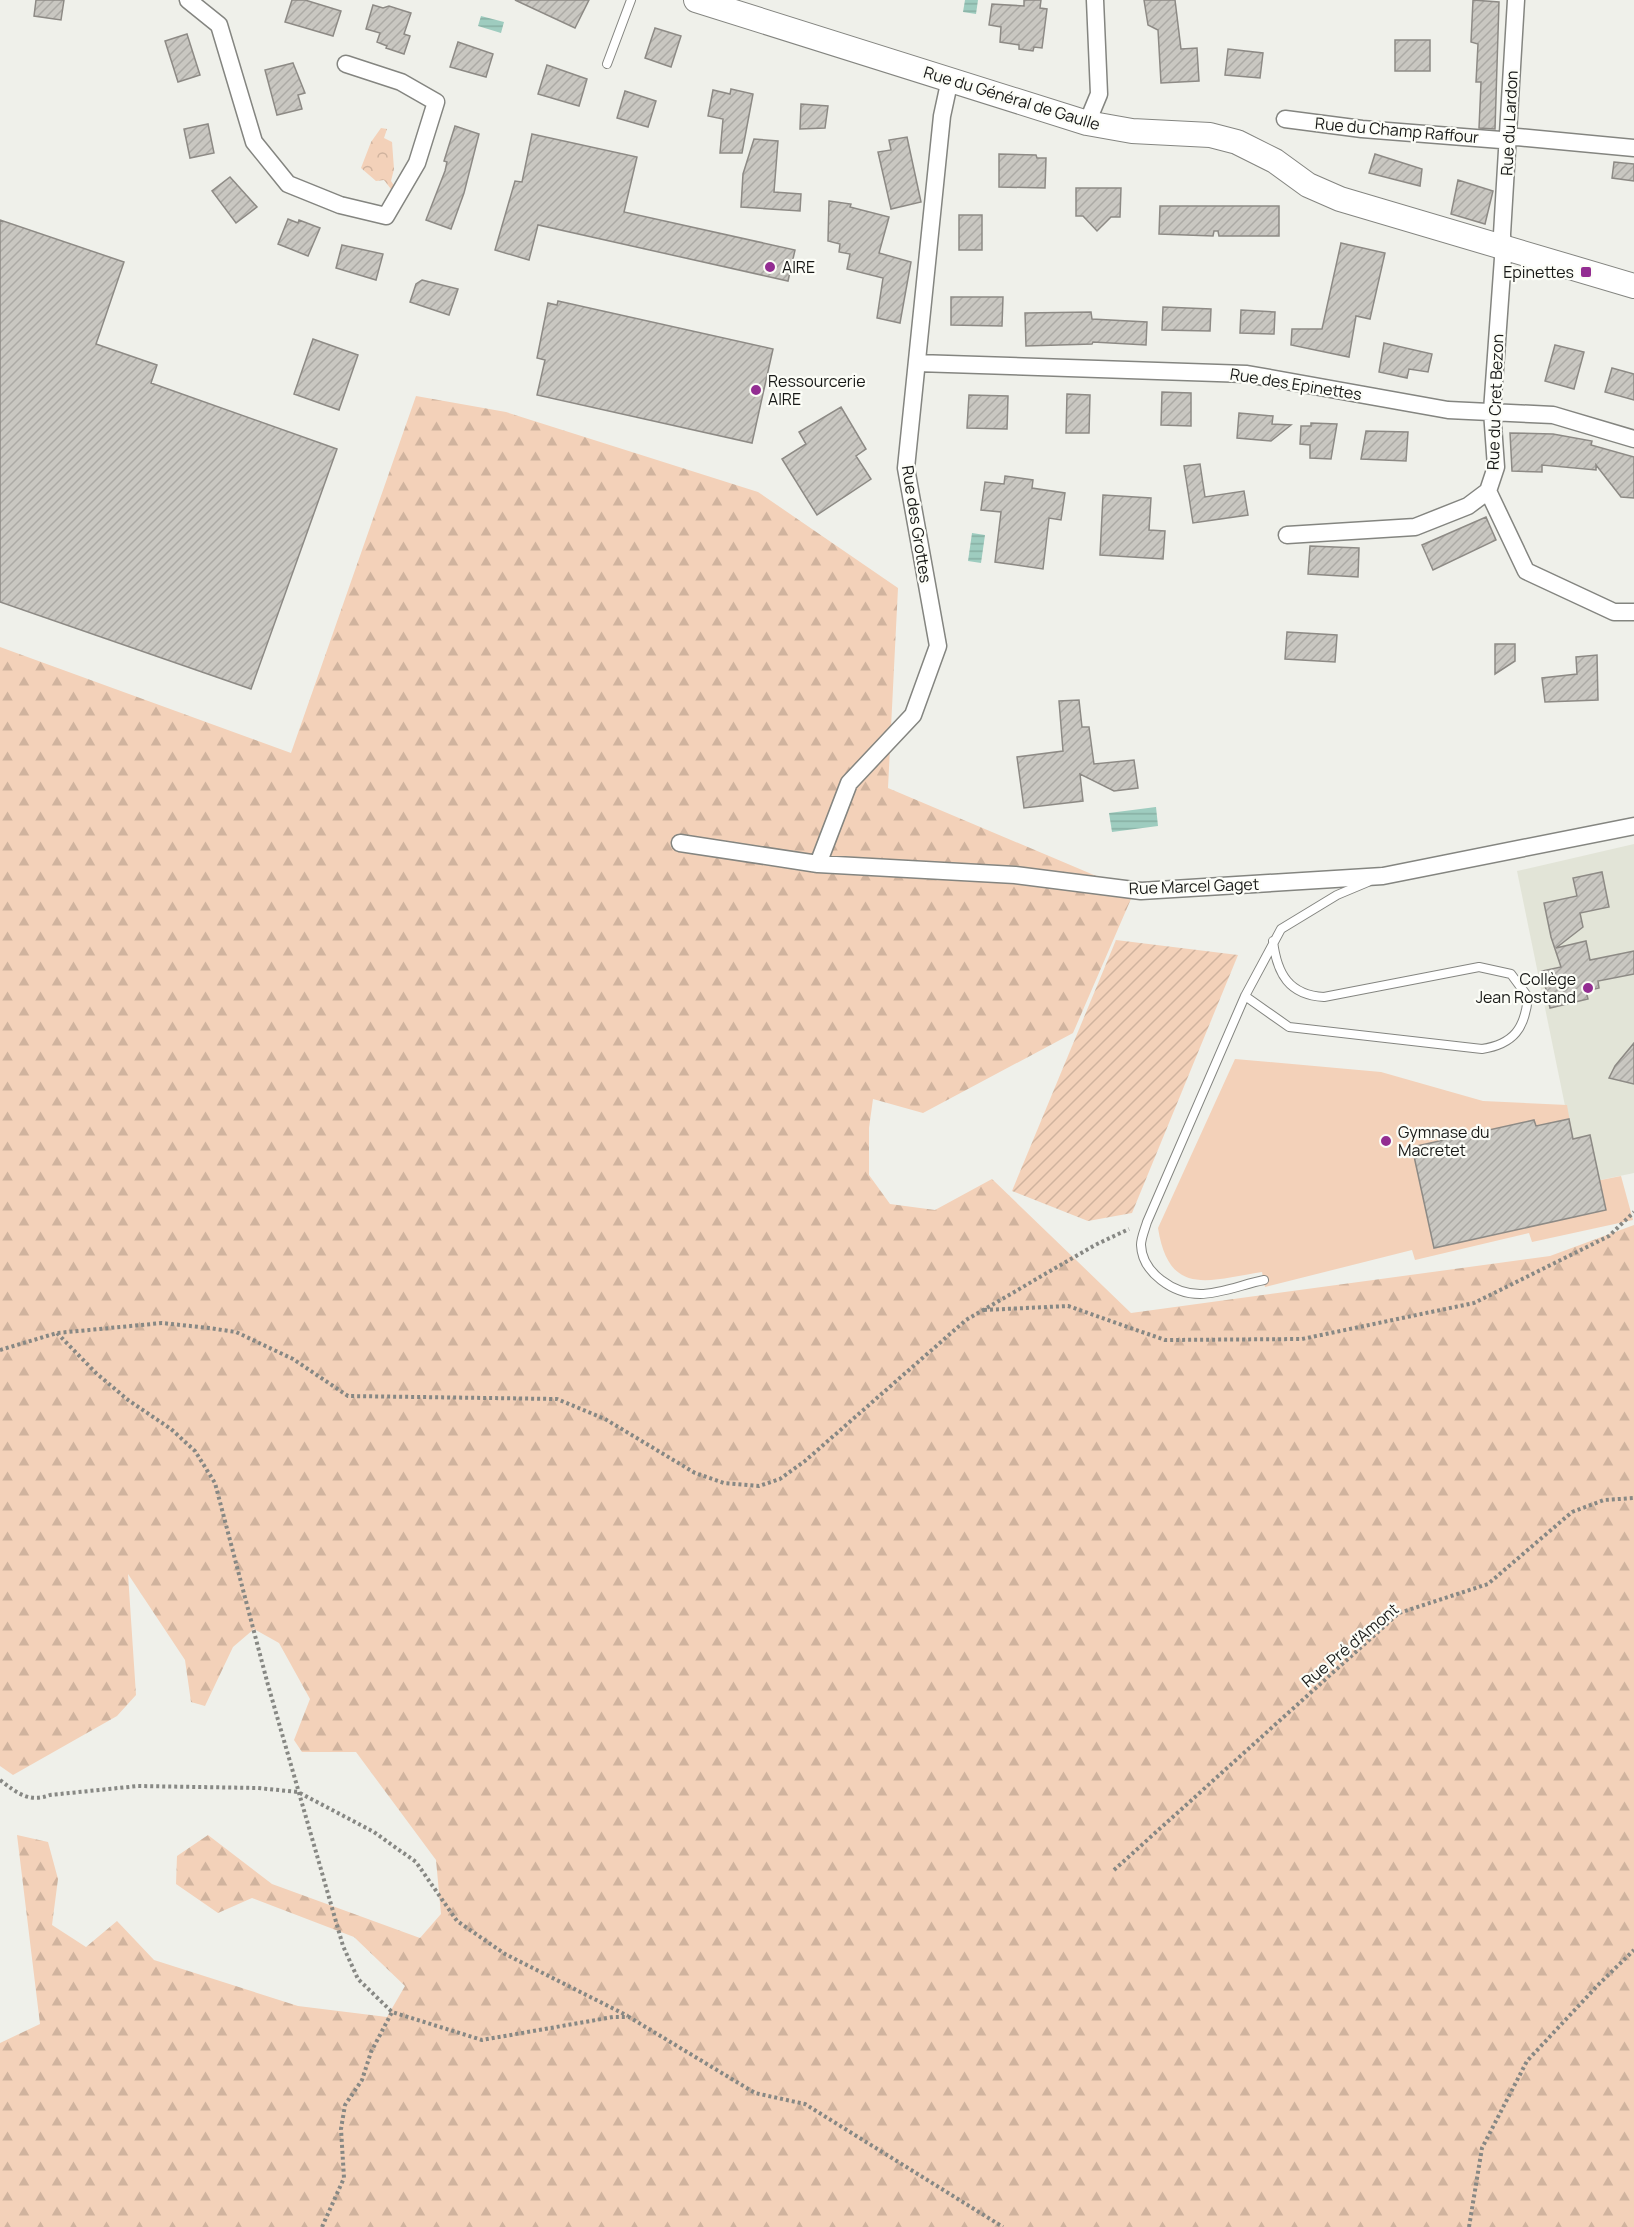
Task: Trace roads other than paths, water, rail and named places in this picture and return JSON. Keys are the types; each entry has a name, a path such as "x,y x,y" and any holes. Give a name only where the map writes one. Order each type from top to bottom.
{"main road":[{"name":"Rue du Général de Gaulle","path":"696,0 1087,123 1132,131 1210,135 1237,142 1275,161 1308,185 1340,199 1634,286"}],"street":[{"path":"188,0 219,25 254,142 288,184 340,205 386,216 417,163 436,102 401,82 346,64"},
{"path":"1087,123 1099,94 1095,0"},
{"name":"Rue du Lardon","path":"1503,246 1516,0"},
{"name":"Rue des Grottes","path":"818,864 849,783 913,715 938,646 906,468 942,116 950,79"},
{"name":"Rue du Champ Raffour","path":"1285,119 1362,129 1501,140 1527,138 1634,148"},
{"name":"Rue du Cret Bezon","path":"1287,535 1415,527 1468,506 1488,490 1496,467 1492,411 1503,246"},
{"name":"Rue des Epinettes","path":"917,363 1247,374 1448,410 1553,415 1634,439"},
{"path":"1488,490 1526,571 1614,612 1634,612"},
{"name":"Rue Marcel Gaget","path":"680,843 818,864 1015,875 1141,891 1383,876 1634,826"}],"lane":[{"path":"607,64 631,0"},
{"path":"1264,1280 1201,1294 1181,1291 1162,1282 1146,1264 1141,1245 1147,1222 1245,996 1281,929 1337,895 1383,876"},
{"path":"1245,996 1289,1027 1482,1049 1496,1046 1514,1036 1526,1016 1528,997 1511,974 1479,967 1324,997 1306,996 1289,984 1276,963 1273,941"}],"place":[{"name":"AIRE","path":"770,267"},
{"name":"Epinettes","path":"1586,272"},
{"name":"Ressourcerie AIRE","path":"756,390"},
{"name":"Collège Jean Rostand","path":"1588,988"},
{"name":"Gymnase du Macretet","path":"1386,1141"}]}
